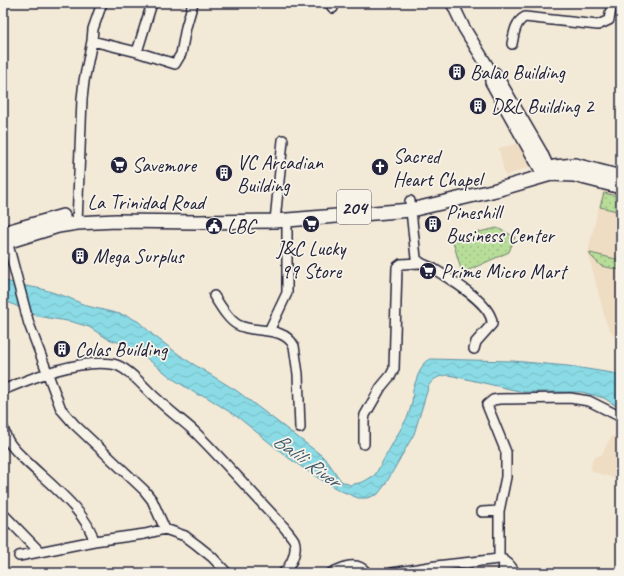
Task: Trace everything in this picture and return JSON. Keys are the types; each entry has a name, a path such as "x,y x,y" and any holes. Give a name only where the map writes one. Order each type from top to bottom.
{"highway":[{"name":"204","path":"546,172 562,165 575,165 621,177"},
{"name":"La Trinidad Road","path":"5,237 56,217 109,221 198,222 251,217 279,218 410,206 496,190 546,172"},
{"name":"204","path":"546,172 574,175 621,187"}],"main road":[{"path":"452,3 464,28 491,72 495,73 541,152 546,172"}],"street":[{"path":"77,218 83,93 93,28 102,3"},
{"path":"137,52 152,3"},
{"path":"92,41 137,52 175,64 181,54 186,27 193,3"},
{"path":"512,44 516,27 520,19 525,17 598,25 609,20 612,3"},
{"path":"269,331 287,293 279,218 283,140"},
{"path":"410,206 416,258 419,263"},
{"path":"5,237 29,324 61,409 74,424 144,490 152,500 166,529"},
{"path":"364,444 365,415 381,387 394,369 397,266 401,264 419,263 432,268 470,293 490,315 492,324 476,342 474,350"},
{"path":"214,296 236,324 242,327 269,331 286,336 294,346 298,374 300,428"},
{"path":"3,390 73,366 113,364 122,368 193,430 276,512 294,541 293,557 290,566 283,573"},
{"path":"503,573 501,559 500,512 506,477 506,452 487,406 493,400 498,399 554,397 589,401 619,416"},
{"path":"3,428 9,443 82,517 92,531 94,541"},
{"path":"482,512 500,512"},
{"path":"3,514 40,552"},
{"path":"19,556 94,541 145,534 166,529 185,536 212,557 227,573"},
{"path":"392,573 436,566 501,559 511,566 515,573"},
{"path":"331,573 349,566 363,568 367,573"}],"shaded area":[{"path":"521,143 532,166 505,176 499,148"},
{"path":"603,189 621,193 621,345 609,329 606,322 588,252"},
{"path":"621,422 621,480 594,472 591,469 592,461 594,458 602,454 610,439 619,431"}],"green space":[{"path":"604,193 621,197 621,212 600,207"},
{"path":"497,228 515,237 509,252 462,273 452,238"},
{"path":"590,253 620,260 621,255 621,270 601,266 590,255"}],"water":[{"name":"Balili River","path":"3,280 42,289 67,297 87,306 128,316 139,322 153,335 185,359 237,391 321,455 328,462 341,481 350,485 363,482 375,475 408,416 412,403 413,389 418,375 424,363 430,359 513,361 568,366 618,374 621,375 621,409 604,398 582,392 523,392 449,375 440,376 433,380 429,385 414,434 385,485 378,494 367,498 358,498 339,490 315,476 290,459 239,418 205,396 198,395 173,379 144,356 124,344 108,339 89,327 73,322 37,316 3,300"}],"place":[{"name":"Balao Building","path":"457,72"},
{"name":"D&L Building 2","path":"478,106"},
{"name":"Savemore","path":"119,165"},
{"name":"Sacred Heart Chapel","path":"380,167"},
{"name":"VC Arcadian Building","path":"224,173"},
{"name":"J&C Lucky 99 Store","path":"311,224"},
{"name":"Pineshill Business Center","path":"433,224"},
{"name":"LBC","path":"214,226"},
{"name":"Mega Surplus","path":"80,256"},
{"name":"Prime Micro Mart","path":"428,271"},
{"name":"Colas Building","path":"62,349"}]}
